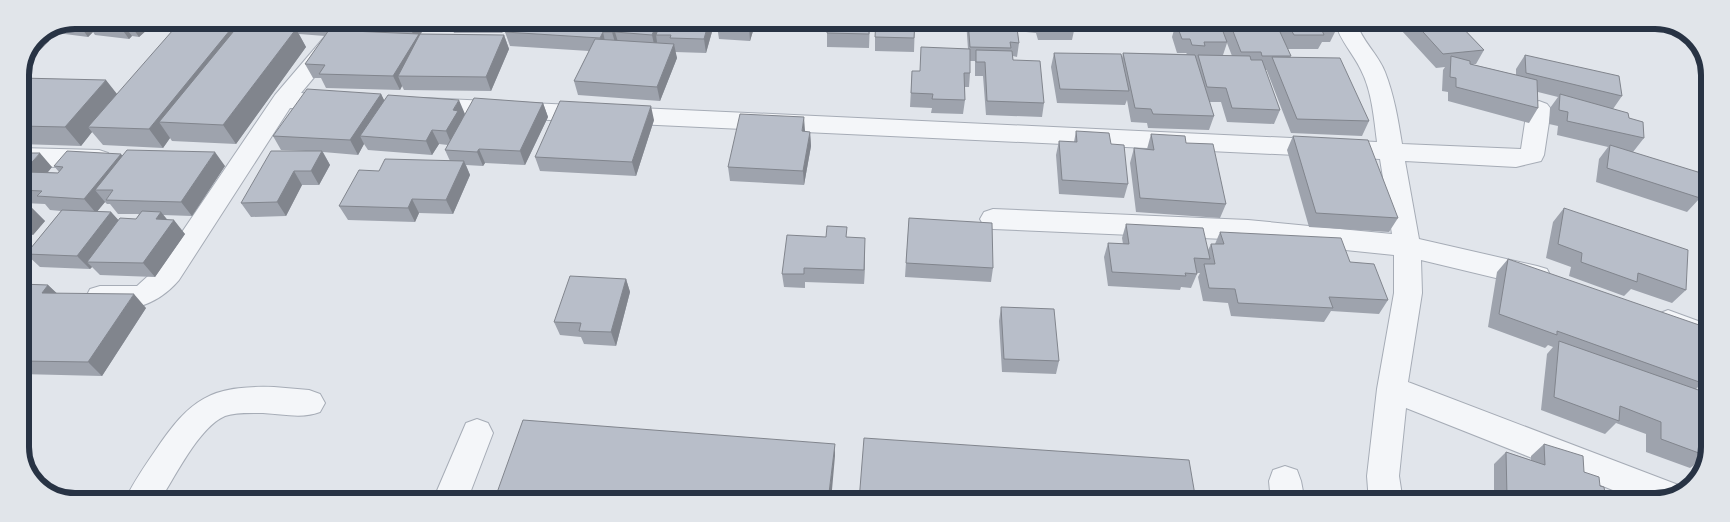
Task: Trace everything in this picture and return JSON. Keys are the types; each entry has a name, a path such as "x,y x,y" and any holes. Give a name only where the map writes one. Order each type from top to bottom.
{"street":[{"path":"81,296 135,298 156,289 169,274 283,100 343,29"},
{"path":"1348,29 1349,34 1373,70 1384,103 1390,150 1407,246 1408,293 1392,389 1383,476 1385,493"},
{"path":"283,100 362,104"},
{"path":"402,105 1390,150 1516,158 1532,155 1540,109"},
{"path":"78,158 98,138"},
{"path":"29,157 127,159"},
{"path":"214,161 243,161"},
{"path":"993,219 1248,230 1407,246 1559,282"},
{"path":"1643,313 1701,334"},
{"path":"1392,389 1658,493"},
{"path":"147,493 197,419 215,406 236,401 309,403"},
{"path":"453,493 477,433"}],"building":[{"path":"174,29 231,29 149,129 88,127"},
{"path":"236,29 296,29 223,125 159,122"},
{"path":"507,29 614,29 612,32 603,32 600,38 505,32"},
{"path":"616,29 655,29 652,35 615,32"},
{"path":"658,29 707,29 704,39 670,38 671,35 656,35"},
{"path":"827,29 869,29 869,34 827,33"},
{"path":"876,29 915,29 914,38 875,37"},
{"path":"969,29 1017,29 1019,43 1010,42 1011,48 970,47"},
{"path":"1178,29 1222,29 1227,42 1204,42 1205,46 1192,45 1190,39 1182,39"},
{"path":"1232,29 1279,29 1291,56 1262,56 1261,52 1241,52"},
{"path":"1291,29 1321,29 1324,35 1294,35"},
{"path":"1420,29 1464,29 1484,50 1443,54"},
{"path":"329,30 419,34 393,76 319,74 325,65 305,64"},
{"path":"420,34 504,35 486,77 398,76"},
{"path":"595,39 674,44 657,87 574,81"},
{"path":"921,47 970,49 970,73 964,73 965,100 932,99 933,94 911,93 912,71 920,71"},
{"path":"976,50 1012,51 1013,60 1040,61 1044,103 987,101 985,62 976,62"},
{"path":"1054,53 1121,54 1129,91 1060,89"},
{"path":"1123,53 1195,55 1214,116 1153,114 1151,109 1135,108"},
{"path":"1198,55 1250,56 1251,60 1262,60 1280,110 1232,108 1226,88 1207,87"},
{"path":"1525,55 1619,76 1622,96 1526,73"},
{"path":"1451,56 1470,61 1470,64 1537,80 1538,108 1456,87 1456,78 1450,77"},
{"path":"1272,57 1340,58 1369,121 1297,119"},
{"path":"29,78 106,80 65,127 29,126"},
{"path":"307,89 381,94 350,140 273,136"},
{"path":"1560,94 1628,113 1629,118 1643,122 1644,138 1567,121 1568,112 1559,110"},
{"path":"388,95 459,100 453,110 458,111 446,131 432,130 426,141 360,136"},
{"path":"474,98 543,103 520,151 479,149 477,152 445,150"},
{"path":"560,101 651,106 632,162 535,157"},
{"path":"740,114 804,117 802,131 810,132 803,171 728,167"},
{"path":"1076,131 1109,133 1111,144 1124,145 1128,184 1062,180 1059,141 1077,142"},
{"path":"1151,134 1185,136 1186,143 1213,144 1226,204 1140,198 1134,148 1154,150"},
{"path":"1293,136 1368,140 1398,218 1316,213"},
{"path":"1610,145 1701,173 1700,198 1607,168"},
{"path":"127,150 215,152 181,202 106,200 113,190 95,190"},
{"path":"67,151 121,154 84,199 37,196 42,191 29,190 29,172 58,173 63,167 54,166"},
{"path":"271,151 322,151 311,171 294,171 277,202 241,203"},
{"path":"29,153 40,153 29,166"},
{"path":"385,159 464,161 446,200 412,199 408,208 339,206 359,170 379,171"},
{"path":"1564,208 1688,250 1686,290 1638,273 1637,282 1581,262 1582,253 1558,244"},
{"path":"62,210 111,212 77,256 29,254 29,250"},
{"path":"142,211 161,212 156,219 174,220 143,263 87,262 120,218 136,219"},
{"path":"909,218 992,223 993,268 906,263"},
{"path":"1126,224 1203,228 1210,259 1194,258 1197,274 1185,273 1186,276 1112,272 1108,243 1129,244"},
{"path":"827,226 847,227 846,237 865,238 864,270 804,268 804,274 782,274 787,235 826,237"},
{"path":"1220,232 1341,238 1350,262 1374,264 1388,300 1329,297 1333,308 1238,303 1235,289 1209,288 1204,264 1215,264 1211,244 1224,244"},
{"path":"1508,259 1701,326 1701,383 1557,331 1557,335 1499,314"},
{"path":"570,276 626,279 611,332 579,331 581,323 554,322"},
{"path":"29,284 48,285 42,293 134,294 88,362 29,361"},
{"path":"1001,307 1054,309 1059,361 1004,359"},
{"path":"1559,341 1701,391 1701,454 1661,439 1661,422 1620,406 1619,421 1554,397"},
{"path":"523,420 835,444 829,493 497,493"},
{"path":"864,438 1189,460 1195,493 860,493"},
{"path":"1544,444 1583,456 1584,472 1599,477 1600,486 1604,487 1605,493 1507,493 1506,452 1545,465"}]}
